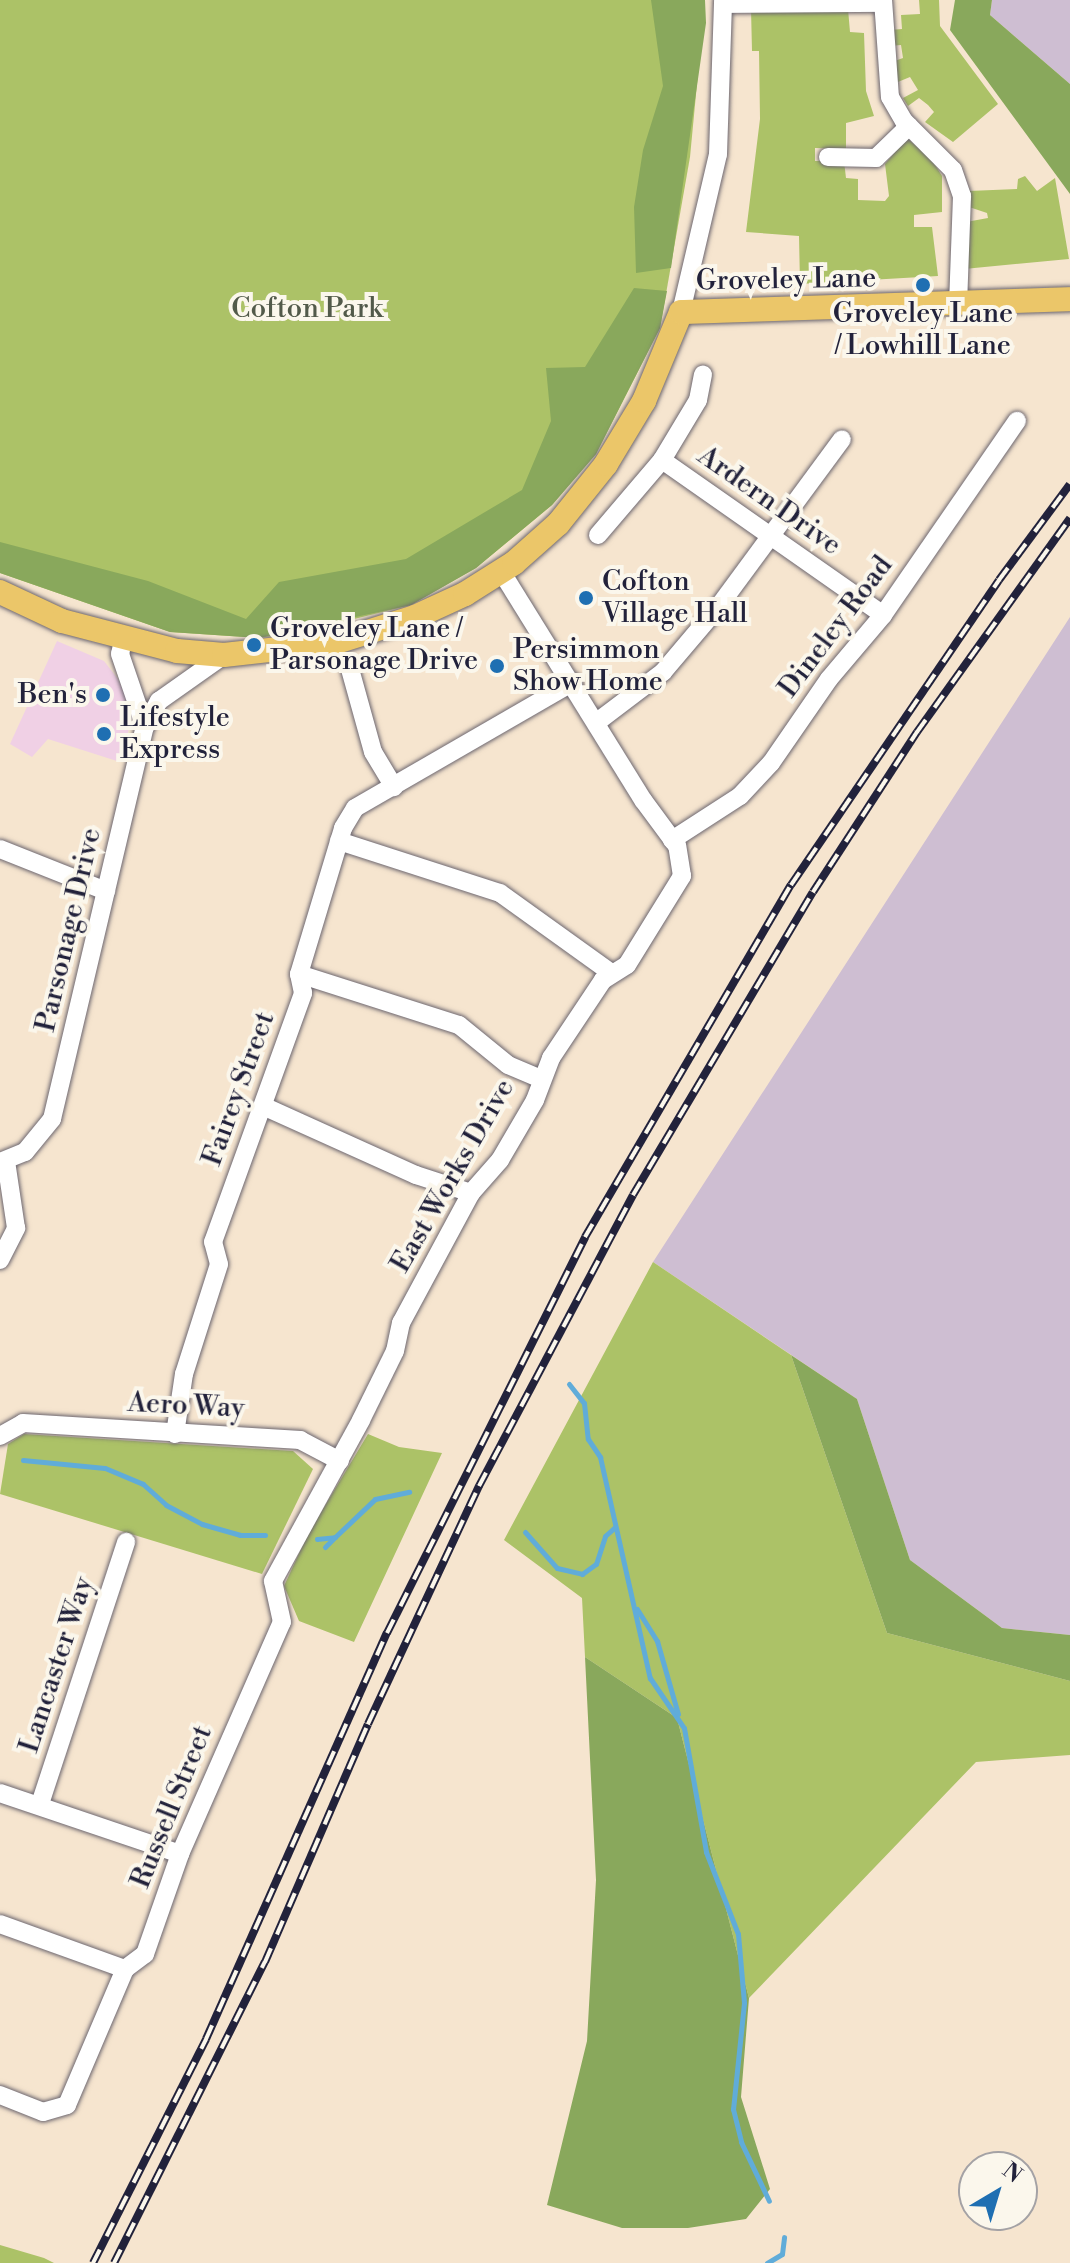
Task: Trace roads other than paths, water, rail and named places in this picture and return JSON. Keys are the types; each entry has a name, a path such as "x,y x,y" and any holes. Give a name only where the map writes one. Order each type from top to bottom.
{"main road":[{"name":"Groveley Lane","path":"0,592 123,641 224,655 333,643 415,617 501,571 558,524 606,464 644,401 681,312 1070,299"}],"street":[{"path":"681,312 718,154 723,2 883,2 890,97 909,126 953,170 962,196 958,304"},
{"path":"828,157 876,158 909,126"},
{"name":"Ardern Drive","path":"598,535 662,460 698,400 703,374"},
{"name":"Dineley Road","path":"672,840 740,796 771,763 829,679 883,615 1017,421"},
{"path":"597,722 652,684 771,537 842,439"},
{"name":"Ardern Drive","path":"662,460 883,615"},
{"name":"East Works Drive","path":"340,1461 395,1351 401,1323 471,1193 500,1160 535,1100 539,1078 610,972 627,965 676,891 682,856 501,571"},
{"name":"Parsonage Drive","path":"123,641 120,654 136,690 145,727"},
{"name":"Parsonage Drive","path":"3,1162 38,1141 59,1097 145,727 159,701 172,689 224,655"},
{"path":"350,669 373,752 394,787"},
{"name":"Fairey Street","path":"175,1434 184,1374 219,1264 213,1242 303,993 299,974 339,841 355,808 573,682"},
{"path":"136,690 172,689"},
{"path":"339,841 500,893 610,972"},
{"path":"0,849 106,891"},
{"path":"299,974 459,1025 508,1065 539,1078"},
{"path":"263,1106 416,1175 471,1193"},
{"path":"0,1260 16,1228 3,1162"},
{"name":"Aero Way","path":"0,1436 23,1423 300,1440 340,1461"},
{"name":"Russell Street","path":"0,2095 43,2112 67,2105 125,1969 145,1954 180,1854 282,1622 273,1581 340,1461"},
{"name":"Lancaster Way","path":"40,1804 126,1542"},
{"path":"0,1793 40,1804 180,1854"},
{"path":"1,1927 125,1969"}],"waterway":[{"path":"569,1384 584,1403 588,1439 600,1457 650,1678 684,1728 706,1852 738,1934 744,2003 733,2109 741,2142 769,2201"},
{"path":"23,1460 105,1468 143,1484 166,1505 202,1524 240,1535 265,1535"},
{"path":"317,1539 335,1537 375,1499 409,1492"},
{"path":"525,1532 557,1568 582,1574 596,1564 605,1536 615,1527"},
{"path":"325,1547 335,1537"},
{"path":"637,1609 657,1641 678,1714"},
{"path":"767,2263 782,2254 784,2237"}],"railway":[{"path":"93,2263 206,2039 387,1633 585,1237 791,885 999,580 1070,484"},
{"path":"114,2263 265,1962 368,1724 479,1486 633,1195 813,892 917,732 1070,518"}],"place":[{"name":"Groveley Lane / Lowhill Lane","path":"923,285"},
{"name":"Cofton Village Hall","path":"586,598"},
{"name":"Groveley Lane / Parsonage Drive","path":"254,645"},
{"name":"Persimmon Show Home","path":"497,666"},
{"name":"Ben's","path":"103,695"},
{"name":"Lifestyle Express","path":"104,734"}],"park label":[{"name":"Cofton Park","path":"307,309"}]}
